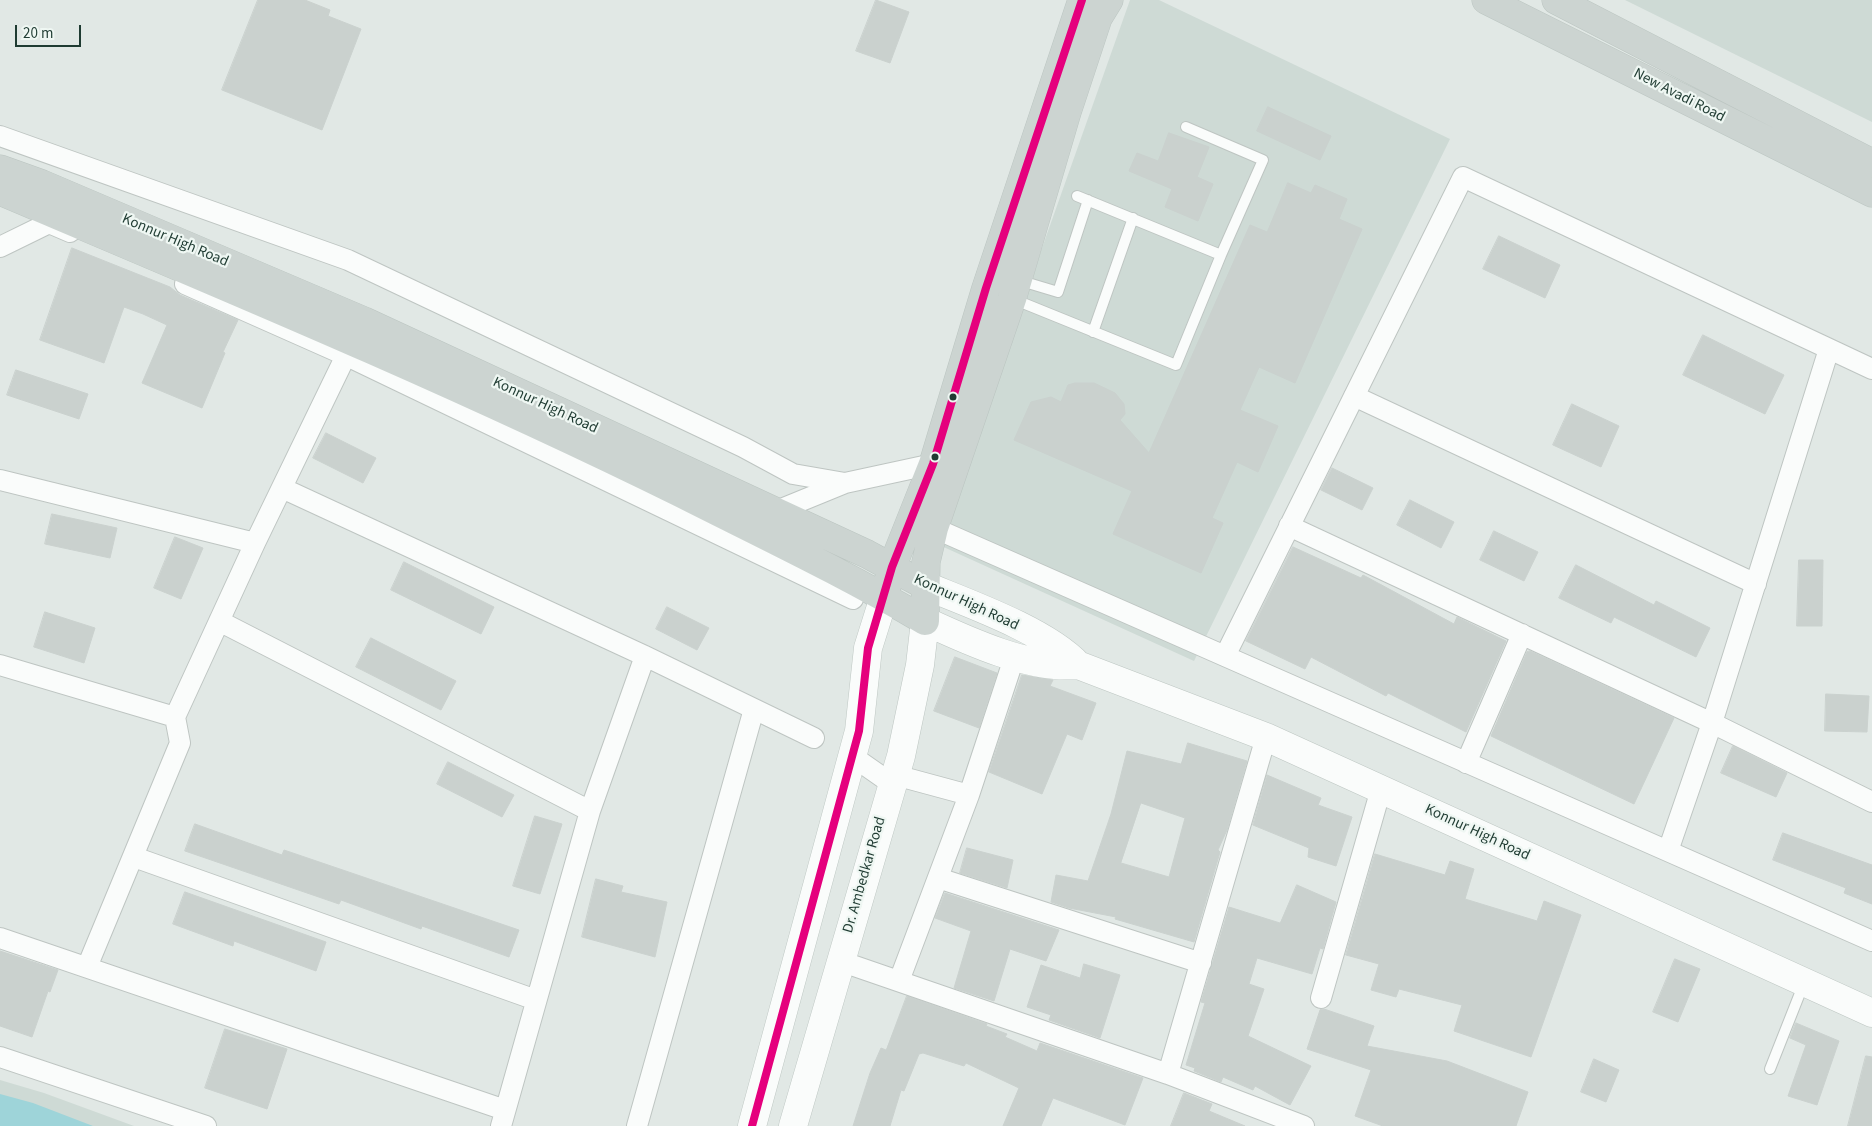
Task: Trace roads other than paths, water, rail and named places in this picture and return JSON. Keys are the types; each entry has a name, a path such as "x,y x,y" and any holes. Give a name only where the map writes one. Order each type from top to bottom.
{"main road":[{"path":"0,191 354,339 608,458 884,597 925,621 926,562 934,528 1082,0"},
{"path":"752,1126 859,731 868,648 892,567 1067,112 1098,18 1109,0"},
{"name":"New Avadi Road","path":"1486,0 1872,193"},
{"name":"New Avadi Road","path":"1556,0 1872,163"},
{"name":"Konnur High Road","path":"0,169 51,188 354,339 774,512 892,567 926,586 993,614 1065,651 1078,665 1266,737 1872,1013"},
{"name":"Konnur High Road","path":"925,621 976,645 1058,667 1078,665"},
{"name":"Dr. Ambedkar Road","path":"793,1126 901,756 920,665 925,621"}],"street":[{"path":"0,136 348,260 743,447 793,474 845,484"},
{"path":"1225,656 1462,177 1872,369"},
{"path":"0,247 49,223 354,339 853,599"},
{"path":"87,967 180,744 175,717 218,621 354,339"},
{"path":"1668,851 1712,723 1829,348"},
{"path":"1354,396 1756,584"},
{"path":"774,512 845,484 933,464"},
{"path":"0,480 255,543"},
{"path":"282,488 645,656 814,738"},
{"path":"1290,526 1712,723 1872,802"},
{"path":"934,528 1872,941"},
{"path":"218,621 590,811"},
{"path":"1466,762 1522,634"},
{"path":"899,981 969,795 1015,655"},
{"path":"0,938 87,967 503,1118 590,811 645,656"},
{"path":"0,665 175,717"},
{"path":"637,1126 754,709"},
{"path":"1168,1074 1266,737"},
{"path":"852,756 893,779 969,795"},
{"path":"1322,998 1381,789"},
{"path":"134,857 536,1000"},
{"path":"938,878 1201,963"},
{"path":"840,961 1168,1074 1304,1126"},
{"path":"0,1057 206,1126"}],"lane":[{"path":"1002,284 1093,332 1176,365 1263,160 1186,127"},
{"path":"1077,196 1222,255"},
{"path":"1002,284 1058,292 1088,200"},
{"path":"1093,332 1133,218"},
{"path":"1770,1069 1804,982"}],"water":[{"path":"0,1094 33,1103 93,1126 0,1126"}]}
